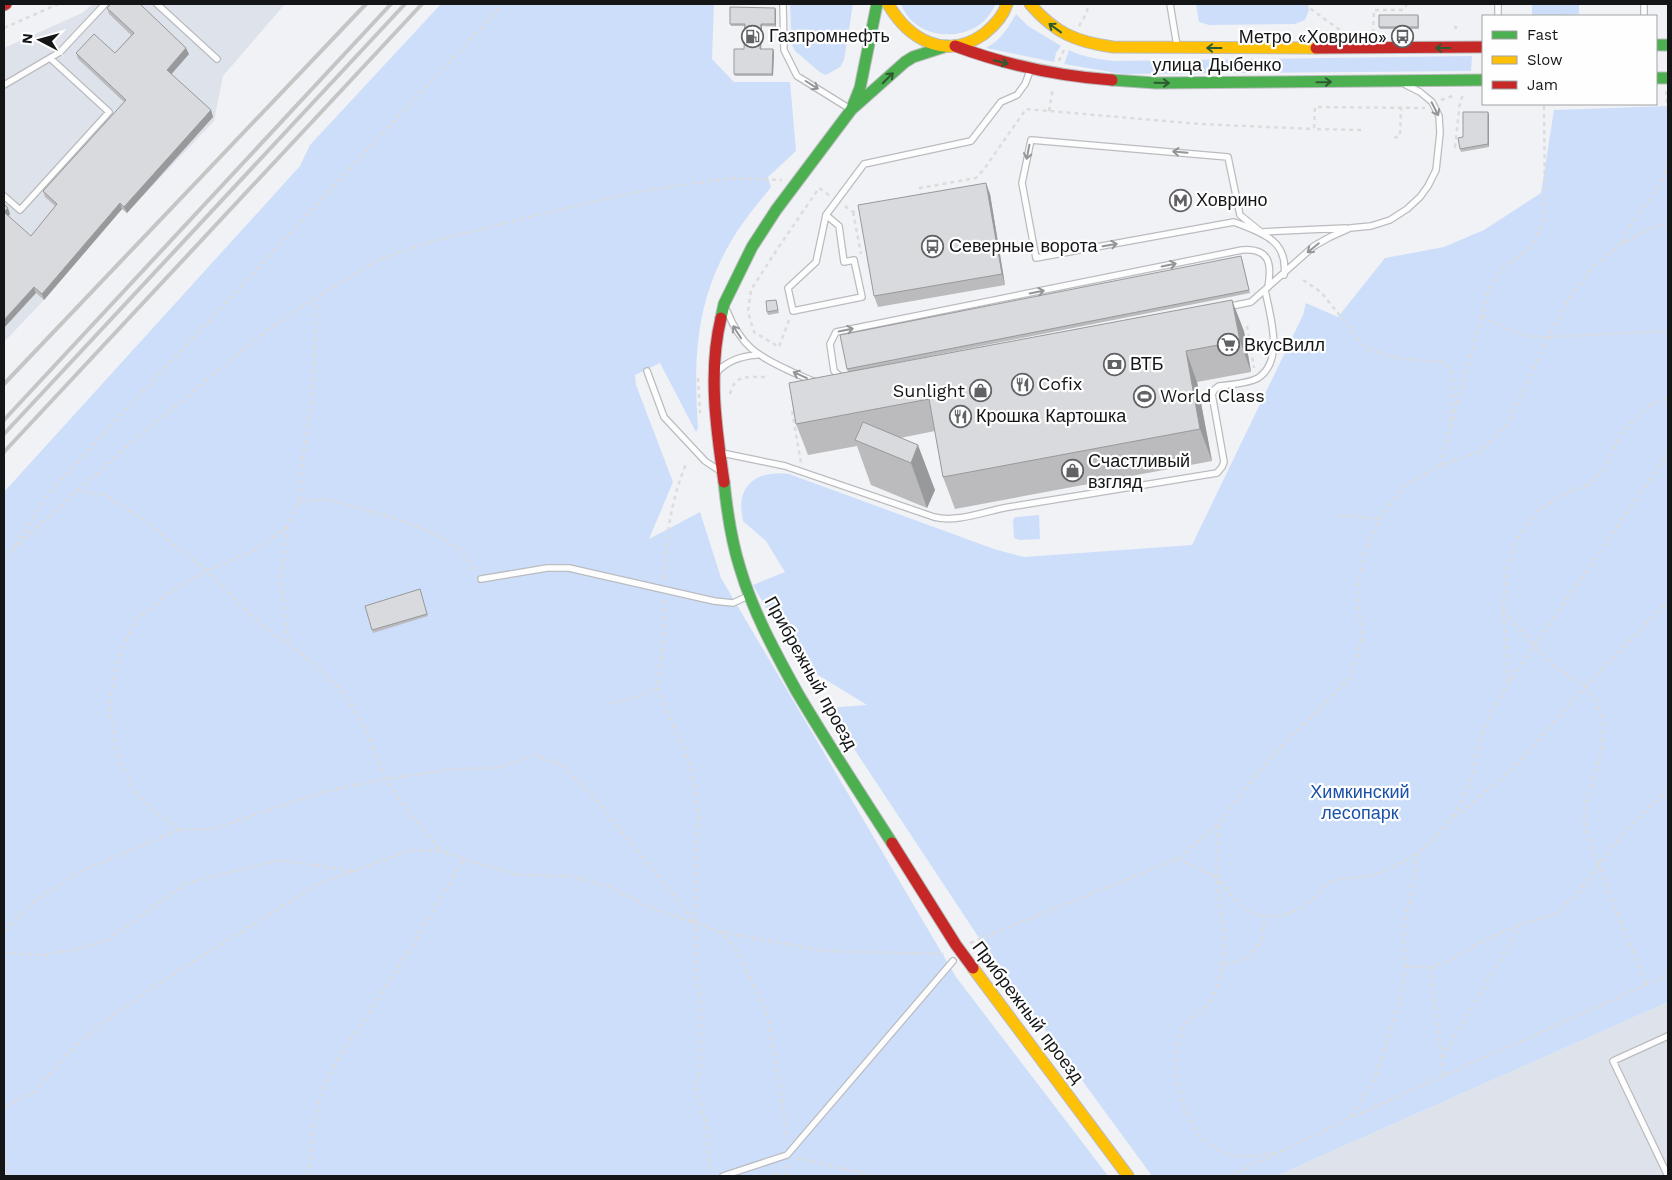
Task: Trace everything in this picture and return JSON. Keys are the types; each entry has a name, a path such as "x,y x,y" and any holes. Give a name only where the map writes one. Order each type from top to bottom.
{"street":[{"name":"Прибрежный проезд","path":"851,110 860,88 877,4"},
{"name":"улица Дыбенко","path":"888,4 892,15 900,25 910,34 928,43 951,46 987,58 1064,75 1156,83 1482,80"},
{"name":"Прибрежный проезд","path":"1007,4 997,23 985,34 971,42 920,54 906,62 851,110 762,230 741,267 724,304 717,333 714,377 722,472 730,530 748,596 756,616 778,658 812,717 956,945 1128,1176"},
{"name":"улица Дыбенко","path":"1030,4 1056,30 1071,39 1088,44 1113,47 1482,47"}],"lane":[{"path":"4,85 60,52 105,4"},
{"path":"157,4 217,59"},
{"path":"783,4 784,50 797,76 851,110"},
{"path":"1170,4 1177,48"},
{"path":"4,196 20,210 110,112 50,58"},
{"path":"826,215 839,226 844,262 854,260 862,297 793,312 788,288 816,262 826,215 864,164 971,141 1001,102 1017,95 1025,84 1031,69"},
{"path":"1284,275 1285,266 1280,248 1271,239 1261,232 1240,215 1228,157 1031,140 1022,183 1036,258 1234,222 1261,232 1371,226 1390,220 1407,210 1428,186 1436,170 1440,133 1439,116 1432,102 1420,92 1397,81"},
{"path":"1223,308 1252,302 1314,246 1350,228"},
{"path":"720,452 779,464 934,517 949,519 1217,473 1224,462 1212,399 1213,391 1220,386 1256,379 1270,364 1274,345 1267,289 1270,263 1265,256 1257,251 1242,250 836,332 830,344 834,372 842,382"},
{"path":"724,304 731,322 742,340 757,355 813,381 825,384"},
{"path":"714,377 720,369 736,358 757,355"},
{"path":"647,371 664,417 705,461 722,472"},
{"path":"481,579 547,568 569,568 714,601 733,603 748,596"},
{"path":"723,1176 787,1155 953,961"},
{"path":"1668,1036 1612,1061 1668,1176"}],"path":[{"path":"4,28 58,4"},
{"path":"12,550 47,495 503,4"},
{"path":"1079,25 1086,14 1089,4"},
{"path":"1304,4 1344,33"},
{"path":"1373,32 1374,10 1403,10 1407,4"},
{"path":"1373,24 1380,24"},
{"path":"1454,27 1456,27 1456,33"},
{"path":"1057,64 1065,49"},
{"path":"1667,83 1668,112"},
{"path":"1049,111 1053,86"},
{"path":"1314,129 1314,106 1424,108 1432,102 1464,93 1460,102 1454,147 1468,145"},
{"path":"1440,466 1488,296 1500,270 1531,247 1545,219 1544,105"},
{"path":"1394,138 1400,136 1401,108"},
{"path":"930,197 922,199 920,188 976,178 1026,109 1200,124 1361,130"},
{"path":"1458,118 1464,118"},
{"path":"1621,244 1630,225 1667,176 1668,162"},
{"path":"4,558 76,491 270,328 374,262 429,242 632,193 733,178 783,180"},
{"path":"976,178 978,185"},
{"path":"793,312 779,347 754,332 748,312 752,290 761,274 819,188"},
{"path":"861,255 853,212 870,208"},
{"path":"966,944 1177,859 1218,825 1266,762 1351,677 1362,637 1357,589 1365,550 1379,519 1405,485 1440,466 1479,452 1507,425 1548,337 1571,295 1594,266 1621,244 1650,228 1668,224"},
{"path":"1303,280 1321,292 1366,348 1396,358 1442,362 1451,369 1453,395 1450,432"},
{"path":"289,645 281,578 287,526 299,502 301,469 314,377 316,298"},
{"path":"1482,316 1504,328 1528,336 1548,337 1668,331"},
{"path":"1247,326 1256,379"},
{"path":"729,398 732,386 739,379 744,377 765,377"},
{"path":"1509,682 1503,610 1507,568 1517,540 1537,511 1568,492 1587,485 1603,471 1621,433 1627,426 1648,406 1668,398"},
{"path":"792,411 803,472"},
{"path":"1452,819 1469,784 1492,709 1668,454"},
{"path":"686,464 676,487 668,525 664,622 657,687 691,767 698,814 695,880 695,953 701,1014 700,1067 696,1090 707,1127 710,1176"},
{"path":"76,491 105,495 144,520 207,571 261,625 316,664 347,697 368,734 385,779 410,814 441,850"},
{"path":"299,502 327,499 400,520 435,534 462,551 481,579"},
{"path":"1337,515 1379,519"},
{"path":"179,830 137,796 117,754 109,702 119,656 136,620 171,591 207,571 259,548 287,526"},
{"path":"1177,859 1217,878 1237,902 1250,912 1265,916 1282,915 1299,909 1312,900 1322,888 1333,881 1372,876 1417,855 1452,819 1518,763 1585,686 1668,602"},
{"path":"1503,610 1553,666 1585,686 1596,702 1603,722 1602,744 1598,768 1585,804 1584,821 1646,984"},
{"path":"611,703 632,700 657,687"},
{"path":"4,931 33,902 77,873 179,830 213,829 322,792 385,779 454,769 496,768 535,755 562,765 594,797 695,922"},
{"path":"1405,966 1430,967 1453,959 1478,943 1521,924 1556,914 1579,892 1618,838 1659,798 1668,792"},
{"path":"1218,825 1217,878 1224,936 1222,966 1216,989 1205,1008 1190,1018 1182,1031 1176,1049 1175,1069 1180,1093 1188,1115 1198,1134 1211,1145 1230,1155 1249,1156 1278,1153"},
{"path":"4,1107 33,1092 64,1057 101,1024 156,985 316,885 411,850 441,850 464,859 517,874 571,876 610,888 654,909 721,932 824,951 948,954"},
{"path":"1350,1118 1374,1078 1401,999 1405,966 1404,923 1411,898 1417,855"},
{"path":"309,1176 311,1140 321,1093 338,1059 409,950 464,859"},
{"path":"4,953 46,955 82,948 109,939 187,883 280,860 354,871"},
{"path":"1222,966 1246,959 1262,940 1265,916"},
{"path":"1442,1058 1521,924"},
{"path":"721,932 737,951 768,1016 784,1112 787,1155 775,1176"},
{"path":"1430,967 1444,1076"},
{"path":"1230,1176 1350,1118 1668,975"},
{"path":"4,1148 7,1176"},
{"path":"787,1155 862,1175 876,1176"}],"shaded area":[{"path":"93,4 285,4 223,76 214,121 127,213 122,209 44,300 4,342 4,48 82,13"},
{"path":"1668,1002 1668,1176 1276,1176"}],"green space":[{"path":"441,4 714,4 712,59 734,82 790,82 796,151 768,177 771,187 742,224 724,254 713,278 706,301 700,325 697,350 698,428 696,432 660,363 635,375 636,385 673,482 649,539 700,512 721,578 956,977 1108,1176 4,1176 4,492 300,166 310,145"},
{"path":"790,4 853,4 844,60 840,67 826,75 795,51 786,33 791,29"},
{"path":"901,4 996,4 988,17 976,27 966,32 944,34 923,28 914,22 906,14"},
{"path":"1196,4 1308,4 1309,10 1305,20 1295,24 1209,25 1199,22"},
{"path":"1532,4 1579,4 1579,14 1532,15"},
{"path":"1016,14 1028,26 1061,46 1056,53 1054,62 986,48 1000,37"},
{"path":"1069,50 1085,56 1114,61 1472,56 1471,71 1123,74 1064,64"},
{"name":"Химкинский лесопарк","path":"1668,106 1668,1002 1276,1176 1152,1176 989,953 827,708 867,705 797,662 753,585 785,572 766,541 743,521 741,504 745,491 754,480 767,474 789,474 994,549 1024,557 1192,545 1303,315 1306,303 1338,317 1385,258 1444,247 1484,230 1541,193 1554,110"},
{"path":"1039,515 1040,539 1020,540 1014,538 1013,520 1015,517"}],"building":[{"path":"111,4 140,4 186,48 167,70 211,110 124,207 120,203 42,294 34,287 4,320 4,212 31,236 57,204 43,191 126,100 76,53 94,34 115,53 134,33 107,8"},
{"path":"730,7 775,8 775,24 761,24 760,49 773,49 772,74 734,74 734,49 744,49 745,24 730,24"},
{"path":"1379,15 1418,15 1418,27 1379,27"},
{"path":"1463,112 1488,112 1488,144 1460,149 1458,138 1463,137"},
{"name":"Северные ворота","path":"986,183 1002,274 874,296 858,205"},
{"path":"4,204 8,208 4,212"},
{"path":"1241,256 1249,290 847,369 840,335"},
{"path":"776,300 778,310 767,312 766,301"},
{"path":"1232,300 1240,341 1186,351 1200,429 943,477 929,399 796,424 789,383"},
{"path":"863,422 918,445 911,463 855,440"},
{"path":"420,589 427,614 372,630 365,606"}],"railway":[{"path":"4,384 366,4"},
{"path":"4,420 391,4"},
{"path":"4,434 405,4"},
{"path":"4,452 422,4"}],"traffic: fast":[{"path":"852,108 860,88 877,4"},
{"path":"1657,45 1668,45"},
{"path":"721,318 724,304 752,247 776,210 851,110 905,62 913,57 947,46"},
{"path":"1657,78 1668,78"},
{"path":"1112,80 1156,83 1482,80"},
{"path":"724,482 726,504 737,557 745,584 765,632 808,711 892,843"}],"traffic: slow":[{"path":"888,4 907,28 930,43 942,46 956,46 970,42 984,34 998,21 1007,4"},
{"path":"1030,4 1057,29 1077,39 1100,45 1113,47 1316,48"},
{"path":"973,968 1128,1176"}],"traffic: jam":[{"path":"955,46 993,59 1032,69 1112,80"},
{"path":"1316,48 1482,47"},
{"path":"721,318 717,338 714,379 718,441 724,482"},
{"path":"892,843 956,945 973,968"}],"place":[{"name":"Газпромнефть","path":"753,36"},
{"name":"Метро «Ховрино»","path":"1403,37"},
{"name":"Ховрино","path":"1180,200"},
{"name":"Северные ворота","path":"933,246"},
{"name":"ВкусВилл","path":"1228,345"},
{"name":"ВТБ","path":"1114,364"},
{"name":"Cofix","path":"1022,384"},
{"name":"Sunlight","path":"981,391"},
{"name":"World Class","path":"1144,396"},
{"name":"Крошка Картошка","path":"960,416"},
{"name":"Счастливый взгляд","path":"1072,471"}]}
